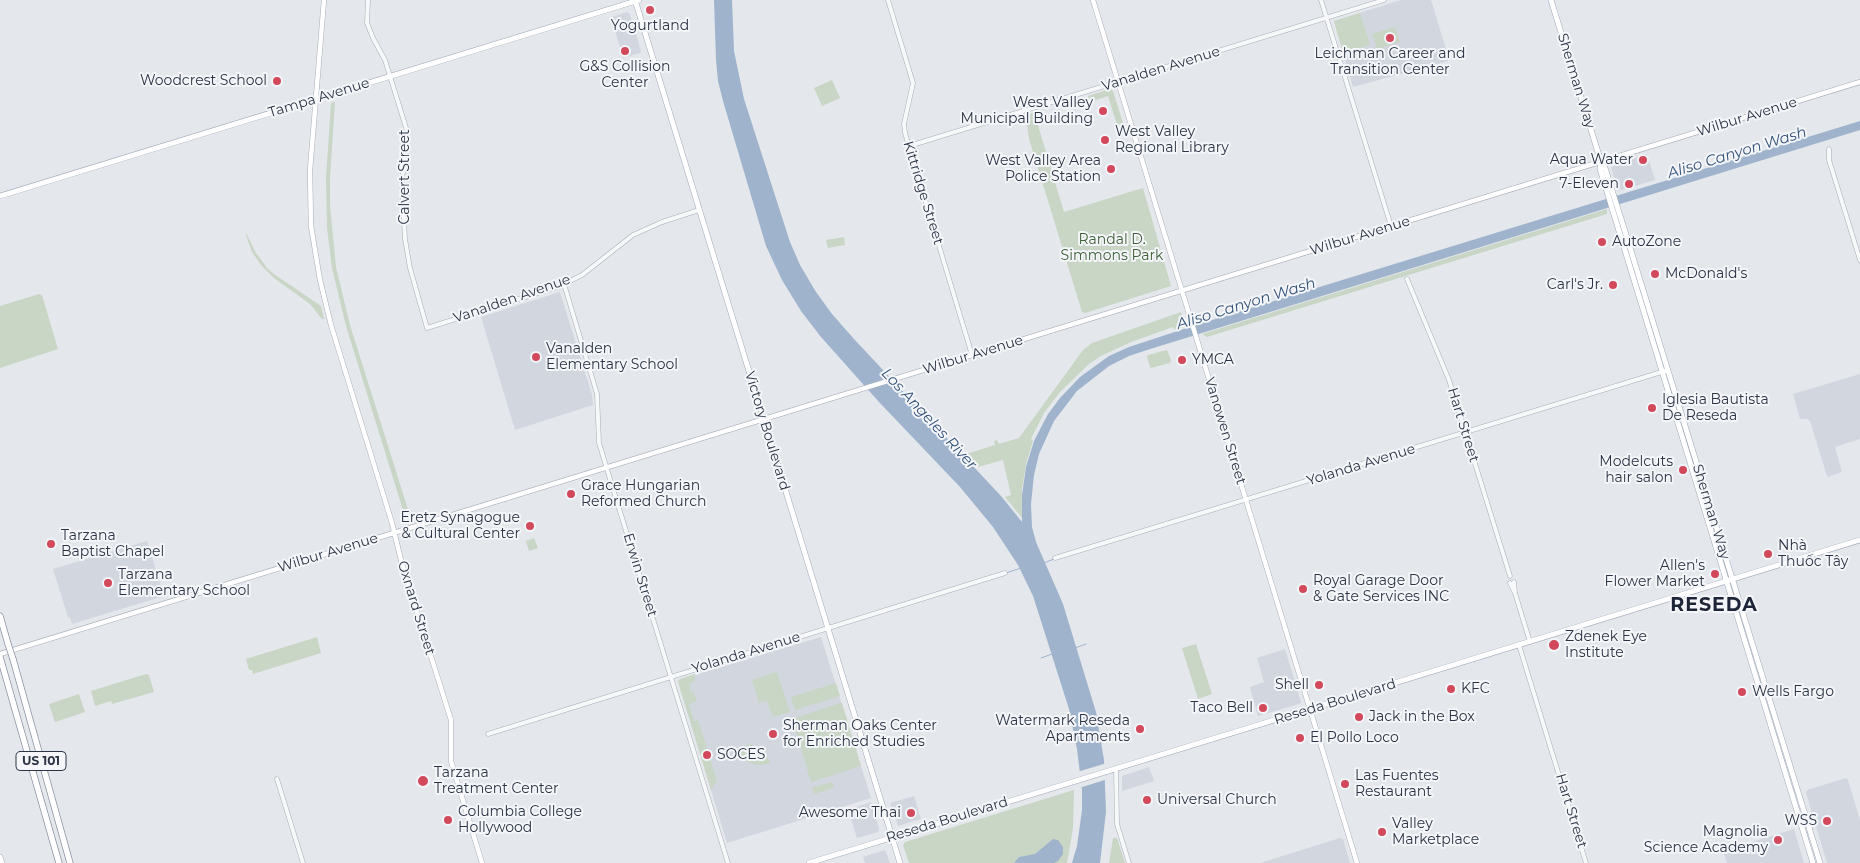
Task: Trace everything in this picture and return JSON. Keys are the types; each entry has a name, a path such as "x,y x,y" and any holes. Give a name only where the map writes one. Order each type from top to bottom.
{"highway":[{"name":"US 101","path":"0,616 70,863"},
{"name":"US 101","path":"0,658 59,863"}],"main road":[{"name":"Oxnard Street","path":"324,0 311,153 312,226 320,280 331,325 450,720 451,764 482,863"},
{"name":"Tampa Avenue","path":"0,196 636,0"},
{"name":"Victory Boulevard","path":"636,0 900,863"},
{"name":"Vanowen Street","path":"1093,0 1357,863"},
{"name":"Sherman Way","path":"1551,0 1601,162 1605,168 1611,195 1729,580 1812,863"},
{"name":"Wilbur Avenue","path":"0,658 606,467 1860,82"},
{"name":"Reseda Boulevard","path":"809,863 1860,540"},
{"name":"Sherman Way","path":"1729,580 1820,863"},
{"path":"0,857 2,863"}],"street":[{"name":"Calvert Street","path":"368,0 367,23 372,38 384,56 406,131 402,182 405,239 410,268 427,328"},
{"name":"Kittridge Street","path":"888,0 912,75 912,92 904,124 909,146 972,355"},
{"path":"1322,0 1391,226"},
{"name":"Vanalden Avenue","path":"909,146 1384,0"},
{"path":"1829,149 1829,160 1860,260"},
{"name":"Vanalden Avenue","path":"427,328 564,284 590,269 633,235 662,222 699,210"},
{"name":"Hart Street","path":"1407,279 1449,380 1510,576"},
{"name":"Erwin Street","path":"564,284 597,394 598,438 606,467 728,863"},
{"name":"Yolanda Avenue","path":"1055,558 1665,371"},
{"name":"Yolanda Avenue","path":"488,734 1005,574"},
{"path":"1512,583 1530,642"},
{"name":"Hart Street","path":"1519,645 1586,863"},
{"path":"1113,769 1117,824 1129,863"},
{"path":"278,779 303,863"}],"shaded area":[{"name":"Leichman Career and Transition Center","path":"1401,0 1431,0 1449,59 1448,61 1353,87 1334,21"},
{"path":"627,12 630,14 641,51 640,53 623,58 611,17"},
{"path":"1647,154 1655,180 1618,191 1611,167"},
{"name":"Vanalden Elementary School","path":"560,292 592,395 593,405 515,430 481,317"},
{"path":"1860,374 1860,439 1835,447 1842,472 1828,477 1810,421 1800,419 1793,394"},
{"name":"Tarzana Elementary School","path":"147,541 164,596 72,624 53,569"},
{"name":"Sherman Oaks Center for Enriched Studies","path":"821,637 871,798 727,843 678,680"},
{"path":"1285,649 1301,702 1258,716 1250,687 1264,682 1257,658"},
{"path":"1149,767 1154,781 1122,791 1122,776"},
{"path":"1846,778 1860,820 1860,863 1827,863 1806,793 1807,790"},
{"path":"914,796 921,819 898,826 890,803"},
{"path":"871,802 879,829 878,832 857,838 849,813 854,811 853,808"},
{"name":"Magnolia Science Academy","path":"1794,829 1804,863 1727,863 1723,851"},
{"path":"1340,838 1343,839 1350,863 1260,863"},
{"path":"885,850 890,863 865,863 863,857"}],"green space":[{"path":"1360,13 1370,45 1343,53 1334,21"},
{"path":"1395,27 1400,42 1377,49 1372,34"},
{"path":"832,80 840,98 822,106 814,88"},
{"path":"1110,89 1113,91 1123,123 1117,125 1108,96 1091,102 1088,96"},
{"path":"335,102 330,205 336,267 350,325 411,519 406,520 346,326 332,268 327,228 326,178 331,103"},
{"name":"Randal D. Simmons Park","path":"1034,112 1064,212 1143,188 1171,286 1085,313 1082,312 1029,139 1026,116"},
{"path":"1607,209 1607,214 1207,337 1202,334"},
{"path":"246,233 256,253 267,268 321,306 324,319 310,304 274,278 262,266 252,252"},
{"path":"844,237 845,245 828,248 826,240"},
{"path":"39,294 42,295 58,349 0,368 0,306"},
{"path":"1181,312 1186,326 1175,330 1173,327 1131,342 1101,356 1089,364 1060,392 1044,413 1031,439 1033,441 1026,464 1022,489 1022,518 1005,497 1011,495 1003,460 978,467 966,454 995,445 994,441 997,440 999,444 1019,438 1083,350 1092,343"},
{"path":"1167,350 1171,360 1170,363 1151,368 1148,355"},
{"path":"534,538 538,548 529,551 526,541"},
{"path":"317,637 321,653 253,674 252,670 249,670 246,659"},
{"path":"1196,644 1212,694 1198,699 1182,648"},
{"path":"777,672 790,712 773,717 767,701 759,703 752,680"},
{"path":"146,674 149,675 154,692 112,704 111,701 95,706 91,691"},
{"path":"695,674 695,680 690,684 690,692 693,691 697,701 689,704 694,721 698,720 717,781 711,790 678,682 680,679"},
{"path":"836,683 840,696 795,710 791,697"},
{"path":"79,694 85,712 55,722 49,704"},
{"path":"842,703 861,766 811,782 792,719"},
{"path":"751,744 756,750 764,748 770,764 756,765 741,758 735,749"},
{"path":"832,782 834,788 814,794 812,788"},
{"path":"1074,790 1073,828 1067,863 909,863 903,845 905,842"},
{"path":"1113,838 1117,838 1125,863 1109,863"}],"water":[{"path":"714,0 732,0 734,51 744,99 790,242 800,265 832,314 1001,496 1022,522 1022,495 1026,467 1034,441 1048,414 1080,377 1109,356 1129,347 1199,324 1860,121 1860,130 1129,356 1109,366 1077,391 1054,421 1039,454 1034,475 1031,504 1032,527 1036,542 1063,604 1096,712 1104,760 1106,812 1100,863 1072,863 1077,846 1082,810 1082,790 1077,749 1069,709 1033,596 1018,565 993,527 960,487 879,402 821,337 801,311 782,280 766,246 718,81"},
{"path":"1053,839 1058,840 1063,847 1063,854 1058,861 1054,863 1014,863 1019,857 1035,854"}],"pier":[{"path":"1107,763 1108,779 1079,788 1077,772"}],"waterway":[{"path":"1044,563 1054,559"},
{"path":"1006,573 1021,568"},
{"path":"1075,648 1086,644"},
{"path":"1041,658 1052,654"}],"place":[{"name":"Yogurtland","path":"650,10"},
{"name":"Leichman Career and Transition Center","path":"1390,38"},
{"name":"G&S Collision Center","path":"625,51"},
{"name":"Woodcrest School","path":"277,81"},
{"name":"West Valley Municipal Building","path":"1103,111"},
{"name":"West Valley Regional Library","path":"1105,140"},
{"name":"Aqua Water","path":"1643,160"},
{"name":"West Valley Area Police Station","path":"1111,169"},
{"name":"7-Eleven","path":"1629,184"},
{"name":"AutoZone","path":"1602,242"},
{"name":"McDonald's","path":"1655,274"},
{"name":"Carl's Jr.","path":"1613,285"},
{"name":"Vanalden Elementary School","path":"536,357"},
{"name":"YMCA","path":"1182,360"},
{"name":"Iglesia Bautista De Reseda","path":"1652,408"},
{"name":"Modelcuts hair salon","path":"1683,470"},
{"name":"Grace Hungarian Reformed Church","path":"571,494"},
{"name":"Eretz Synagogue & Cultural Center","path":"530,526"},
{"name":"Tarzana Baptist Chapel","path":"51,544"},
{"name":"Nhà Thuốc Tây","path":"1768,554"},
{"name":"Allen's Flower Market","path":"1715,574"},
{"name":"Tarzana Elementary School","path":"108,583"},
{"name":"Royal Garage Door & Gate Services INC","path":"1303,589"},
{"name":"Zdenek Eye Institute","path":"1554,645"},
{"name":"Shell","path":"1319,685"},
{"name":"KFC","path":"1451,689"},
{"name":"Wells Fargo","path":"1742,692"},
{"name":"Taco Bell","path":"1263,708"},
{"name":"Jack in the Box","path":"1359,717"},
{"name":"Watermark Reseda Apartments","path":"1140,729"},
{"name":"Sherman Oaks Center for Enriched Studies","path":"773,734"},
{"name":"El Pollo Loco","path":"1300,738"},
{"name":"SOCES","path":"707,755"},
{"name":"Tarzana Treatment Center","path":"423,781"},
{"name":"Las Fuentes Restaurant","path":"1345,784"},
{"name":"Universal Church","path":"1147,800"},
{"name":"Awesome Thai","path":"911,813"},
{"name":"Columbia College Hollywood","path":"448,820"},
{"name":"WSS","path":"1827,821"},
{"name":"Valley Marketplace","path":"1382,832"},
{"name":"Magnolia Science Academy","path":"1778,840"}],"district":[{"name":"RESEDA","path":"1714,605"}],"water label":[{"name":"Aliso Canyon Wash","path":"1737,153"},
{"name":"Aliso Canyon Wash","path":"1246,304"},
{"name":"Los Angeles River","path":"929,419"}]}
